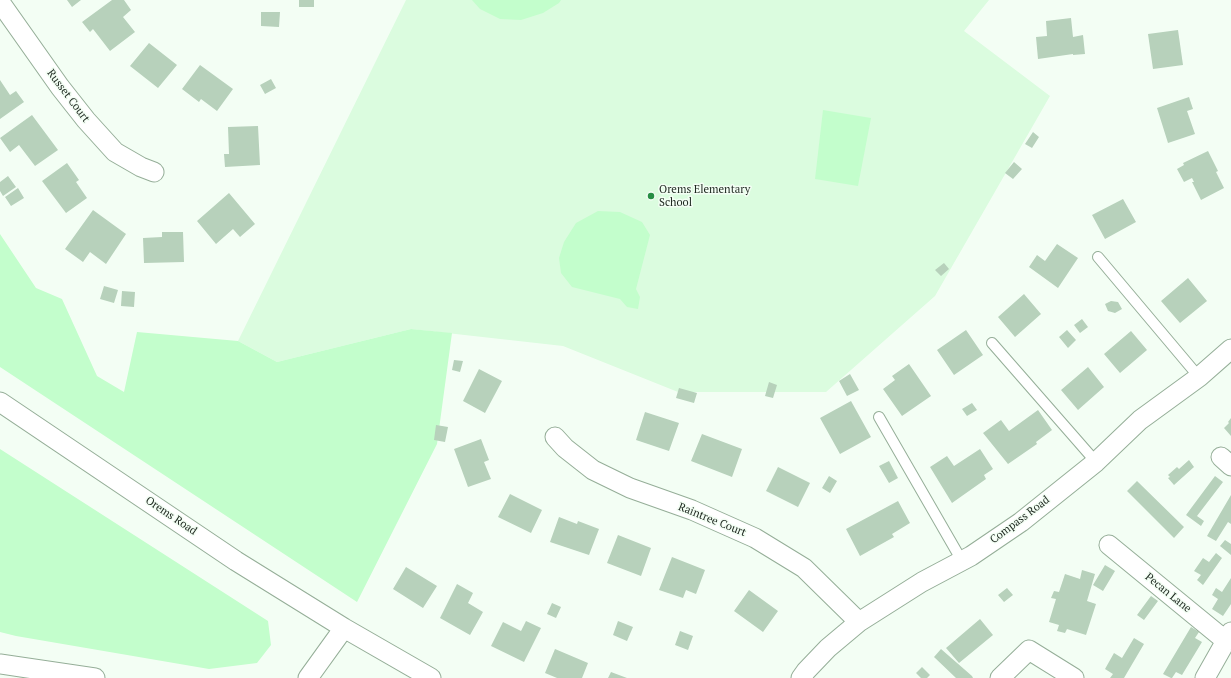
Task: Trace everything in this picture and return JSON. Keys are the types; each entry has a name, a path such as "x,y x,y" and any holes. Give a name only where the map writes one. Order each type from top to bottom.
{"street":[{"name":"Russet Court","path":"0,2 86,120 115,152 140,167 154,172"},
{"name":"Compass Road","path":"801,678 828,648 859,622 922,582 962,561 1021,522 1096,462 1140,420 1199,377 1231,349"},
{"name":"Orems Road","path":"0,402 236,560 344,628 430,678"},
{"name":"Raintree Court","path":"555,437 565,448 593,470 630,488 692,510 755,538 804,568 859,622"},
{"name":"Pecan Lane","path":"1109,545 1229,637"},
{"path":"308,678 344,628"},
{"path":"1205,678 1229,637"},
{"path":"1000,678 1029,650 1074,678"},
{"path":"0,664 95,678"}],"lane":[{"path":"1098,258 1199,377"},
{"path":"992,343 1096,462"},
{"path":"879,417 962,561"}],"shaded area":[{"name":"Orems Elementary School","path":"406,0 989,0 964,31 1050,96 935,296 826,392 678,392 563,346 411,329 277,362 238,341"}],"green space":[{"path":"472,0 561,0 559,3 543,13 521,20 500,19 480,9"},
{"path":"823,110 871,118 858,186 815,179"},
{"path":"598,211 620,212 642,222 650,235 636,289 640,297 638,309 627,307 620,299 572,287 561,273 559,258 564,242 576,223"},
{"path":"0,234 36,288 62,299 97,376 124,392 137,332 238,341 277,362 411,329 452,333 437,444 357,602 0,367"},
{"path":"0,449 268,621 271,645 257,663 209,669 0,632"}],"building":[{"path":"67,0 81,0 72,7"},
{"path":"112,0 124,0 131,10 123,17 135,32 110,51 93,29 90,32 82,22"},
{"path":"299,0 314,0 314,7 299,7"},
{"path":"261,12 280,12 279,27 261,26"},
{"path":"1071,18 1073,37 1083,35 1085,54 1073,54 1038,59 1036,37 1047,36 1046,21"},
{"path":"1178,30 1183,65 1153,69 1148,34"},
{"path":"149,43 177,65 158,88 130,66"},
{"path":"200,65 233,89 217,111 201,99 199,102 182,89"},
{"path":"271,79 276,88 265,94 260,85"},
{"path":"0,80 10,95 16,91 24,102 0,119"},
{"path":"1189,97 1193,109 1187,111 1195,134 1168,143 1157,108"},
{"path":"32,115 58,150 35,166 19,145 10,152 0,138"},
{"path":"258,126 260,165 225,167 224,154 229,154 228,127"},
{"path":"1033,132 1039,137 1032,148 1025,144"},
{"path":"1208,151 1218,171 1216,172 1224,188 1201,200 1192,182 1194,182 1192,178 1184,182 1177,169 1184,165 1183,163"},
{"path":"1014,162 1022,169 1013,179 1005,173"},
{"path":"67,163 79,180 76,182 87,198 66,213 42,181"},
{"path":"8,176 16,187 3,196 0,191 0,182"},
{"path":"18,188 24,198 11,206 5,197"},
{"path":"229,193 255,224 240,237 233,229 216,244 197,221"},
{"path":"1123,199 1136,222 1105,239 1092,215"},
{"path":"93,210 126,234 106,264 90,252 83,262 65,249"},
{"path":"162,232 183,232 184,262 144,263 143,238 162,237"},
{"path":"1057,244 1078,258 1058,288 1029,267 1037,255 1045,261"},
{"path":"944,263 949,269 941,276 935,270"},
{"path":"1188,278 1207,301 1180,323 1161,301"},
{"path":"104,286 118,290 114,303 100,299"},
{"path":"122,291 135,292 134,307 121,306"},
{"path":"1024,294 1041,314 1015,337 998,317"},
{"path":"1111,301 1118,302 1122,309 1115,313 1108,311 1105,304"},
{"path":"1082,319 1088,327 1080,333 1074,325"},
{"path":"966,330 983,355 954,375 937,350"},
{"path":"1067,330 1076,340 1068,348 1059,337"},
{"path":"1131,331 1147,350 1120,373 1104,354"},
{"path":"454,360 463,361 460,372 452,370"},
{"path":"909,364 931,396 902,416 883,389 895,380 892,376"},
{"path":"1088,367 1104,387 1078,410 1061,390"},
{"path":"479,369 502,381 485,413 463,401"},
{"path":"850,374 859,390 847,396 839,381"},
{"path":"769,382 777,385 773,398 765,396"},
{"path":"679,388 697,393 694,403 676,398"},
{"path":"851,401 871,437 840,454 820,418"},
{"path":"972,403 977,410 967,416 962,409"},
{"path":"1038,410 1052,430 1036,442 1037,444 1008,464 983,433 1001,420 1009,431"},
{"path":"645,412 679,423 669,451 636,440"},
{"path":"1231,418 1231,436 1224,428 1229,423 1228,422"},
{"path":"436,425 448,427 445,442 434,440"},
{"path":"702,434 742,449 732,477 691,461"},
{"path":"481,439 489,460 484,462 491,479 468,487 454,449"},
{"path":"980,449 993,469 984,475 986,479 952,503 930,467 947,456 954,466"},
{"path":"1189,460 1194,467 1174,485 1168,478 1170,477 1168,475 1177,467 1179,469"},
{"path":"889,461 898,478 889,483 879,466"},
{"path":"778,467 810,483 798,507 766,491"},
{"path":"829,476 837,481 830,493 822,488"},
{"path":"1215,476 1223,482 1197,516 1204,521 1201,526 1186,515"},
{"path":"1137,481 1184,527 1174,538 1127,491"},
{"path":"510,494 542,510 531,533 498,517"},
{"path":"1231,495 1231,524 1228,522 1216,541 1207,536"},
{"path":"898,501 910,523 892,534 894,537 860,556 846,529"},
{"path":"559,517 577,524 578,521 599,529 589,555 550,542"},
{"path":"618,535 651,548 641,576 607,563"},
{"path":"1225,540 1231,544 1231,555 1220,546"},
{"path":"1216,553 1222,558 1203,585 1197,580 1201,575 1194,571 1203,558 1209,562"},
{"path":"672,557 705,570 696,594 686,590 683,598 659,590"},
{"path":"1105,565 1115,571 1103,591 1093,585"},
{"path":"406,567 437,586 423,608 393,589"},
{"path":"1082,570 1095,574 1087,601 1096,604 1086,635 1067,629 1065,633 1057,631 1059,625 1049,622 1056,599 1051,598 1054,591 1059,592 1065,574 1080,579"},
{"path":"1231,578 1231,604 1223,616 1212,609 1218,599 1212,595 1216,588 1222,592"},
{"path":"457,584 473,593 468,603 483,612 470,635 440,618"},
{"path":"1007,588 1013,595 1004,602 998,595"},
{"path":"749,590 778,611 763,632 734,611"},
{"path":"1151,596 1158,601 1144,620 1137,615"},
{"path":"552,603 561,607 556,618 547,614"},
{"path":"980,619 993,635 959,663 946,648"},
{"path":"526,621 541,628 524,662 491,646 503,622 521,631"},
{"path":"618,621 633,627 627,641 613,635"},
{"path":"1191,627 1199,632 1195,638 1202,642 1182,675 1176,672 1171,678 1163,674"},
{"path":"680,631 693,636 688,650 675,645"},
{"path":"1134,638 1144,644 1124,678 1110,678 1113,674 1105,669 1114,653 1122,658"},
{"path":"555,649 588,663 582,678 557,678 545,673"},
{"path":"941,649 973,678 956,678 934,657"},
{"path":"922,667 930,675 927,678 921,678 916,673"},
{"path":"611,672 627,678 608,678"}],"place":[{"name":"Orems Elementary School","path":"651,196"}]}
